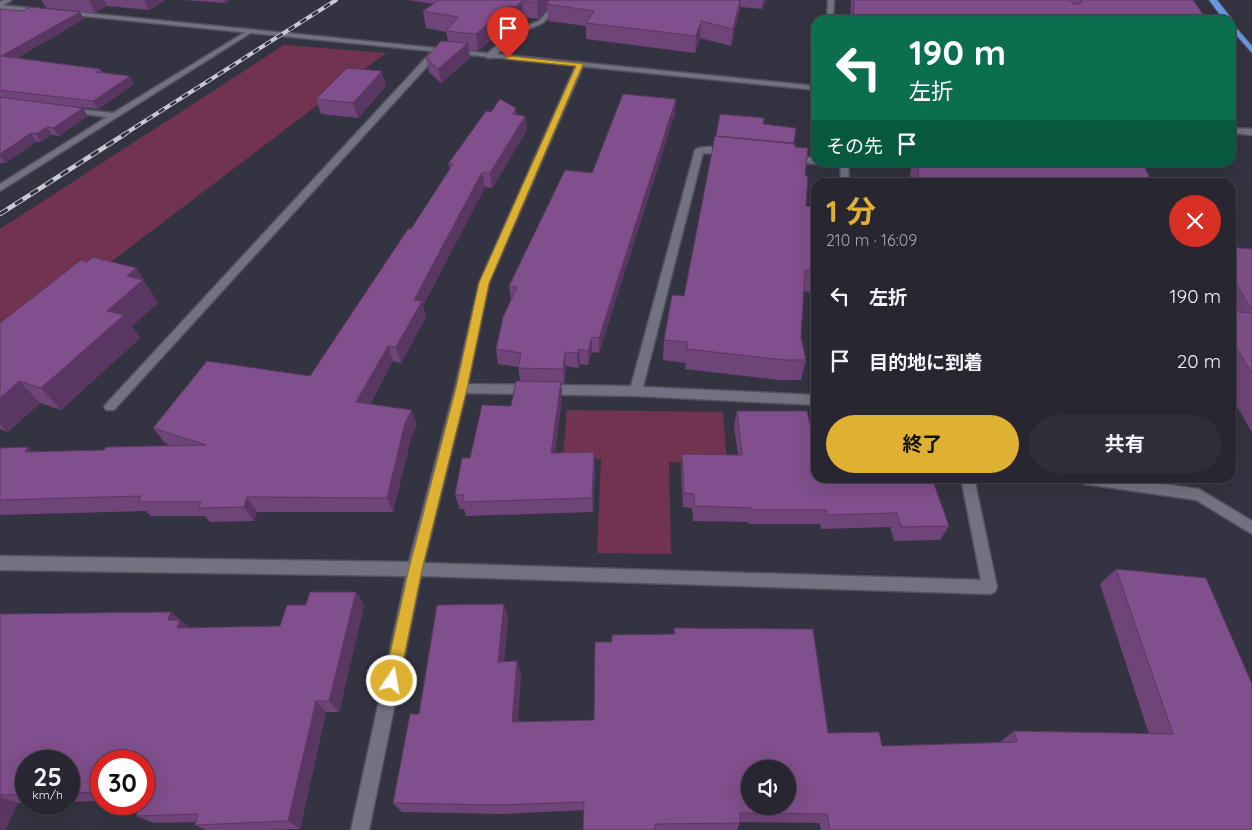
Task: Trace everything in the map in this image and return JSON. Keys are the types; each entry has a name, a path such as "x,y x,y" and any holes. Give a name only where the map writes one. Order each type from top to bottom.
{"highway":[{"path":"1213,0 1224,15"},
{"path":"1236,30 1252,51"}],"street":[{"path":"0,6 8,0"},
{"path":"490,56 514,33 541,22 560,0"},
{"path":"830,15 832,0"},
{"path":"0,6 48,12"},
{"path":"58,13 811,87"},
{"path":"0,188 249,32"},
{"path":"110,407 437,51"},
{"path":"360,830 415,569 461,388 484,283 580,64"},
{"path":"58,108 115,116"},
{"path":"1236,130 1252,132"},
{"path":"636,391 699,150 738,154"},
{"path":"777,157 811,160"},
{"path":"461,388 636,391 811,400"},
{"path":"0,563 415,569 990,588 969,483"},
{"path":"1116,483 1198,496 1252,528"}],"shaded area":[{"path":"284,45 386,53 0,346 0,229"},
{"path":"567,410 723,412 727,463 669,462 671,554 597,553 601,459 563,458"}],"building":[{"path":"439,0 539,0 537,3 522,1 515,7 509,6 476,34 446,31 458,17 423,11"},
{"path":"550,0 740,0 733,29 701,21 696,36 586,23 594,11 546,4"},
{"path":"854,0 1071,0 1073,4 1080,4 1081,0 1193,0 1204,15 1064,15 853,15"},
{"path":"30,7 80,12 1,56 100,69 96,72 130,76 93,101 0,90 0,9 23,11"},
{"path":"441,41 468,43 438,69 426,58"},
{"path":"347,68 382,71 353,103 316,99"},
{"path":"623,94 676,99 599,338 592,337 588,351 579,349 577,353 565,352 563,369 518,368 521,353 496,349 503,317 517,287 509,286 565,170 592,173"},
{"path":"0,97 83,108 53,128 47,127 36,134 31,133 0,154"},
{"path":"500,99 516,108 513,114 525,116 490,173 482,172 414,300 422,301 396,347 388,346 356,402 412,410 405,423 387,498 247,497 244,507 199,508 201,502 138,502 141,496 0,500 0,448 28,447 25,452 104,450 106,447 206,445 153,428 207,361 310,376 408,229 411,229 453,164 448,164 486,111 491,112"},
{"path":"720,114 764,118 763,124 796,128 794,143 716,136"},
{"path":"715,136 795,144 795,147 808,148 805,176 808,176 806,206 811,207 811,271 805,270 801,337 806,360 784,360 687,349 688,342 664,340 672,295 684,296"},
{"path":"918,167 1144,167 1150,178 919,178"},
{"path":"1236,247 1252,249 1252,310 1236,283"},
{"path":"93,257 136,268 127,276 143,280 107,311 124,315 41,388 19,381 0,398 0,323 81,260 87,262"},
{"path":"1236,311 1252,313 1252,374 1236,347"},
{"path":"516,381 561,382 551,453 594,452 592,498 462,502 464,495 455,495 462,458 470,458 482,405 511,406"},
{"path":"737,411 807,411 811,430 811,483 934,483 949,526 901,527 897,513 827,515 826,510 752,510 752,508 695,506 694,494 684,493 682,454 742,455"},
{"path":"1116,569 1206,578 1252,684 1252,830 830,830 827,814 796,814 796,760 741,760 740,823 655,824 655,830 583,830 584,802 498,805 393,803 410,714 419,714 437,605 504,604 498,662 517,661 512,722 594,720 595,642 612,642 612,635 675,634 674,628 813,629 828,733 879,732 882,746 1017,742 1014,731 1173,734"},
{"path":"310,592 356,592 329,701 316,701 288,821 195,825 198,814 136,816 155,815 155,750 90,750 90,792 80,793 80,750 15,750 15,794 0,795 0,614 171,612 168,620 180,620 177,628 280,626 287,605 306,605"}],"railway":[{"path":"123,135 336,0"},
{"path":"0,214 125,134"}],"route":[{"path":"392,681 415,569 461,388 484,283 580,64 508,58"}]}
